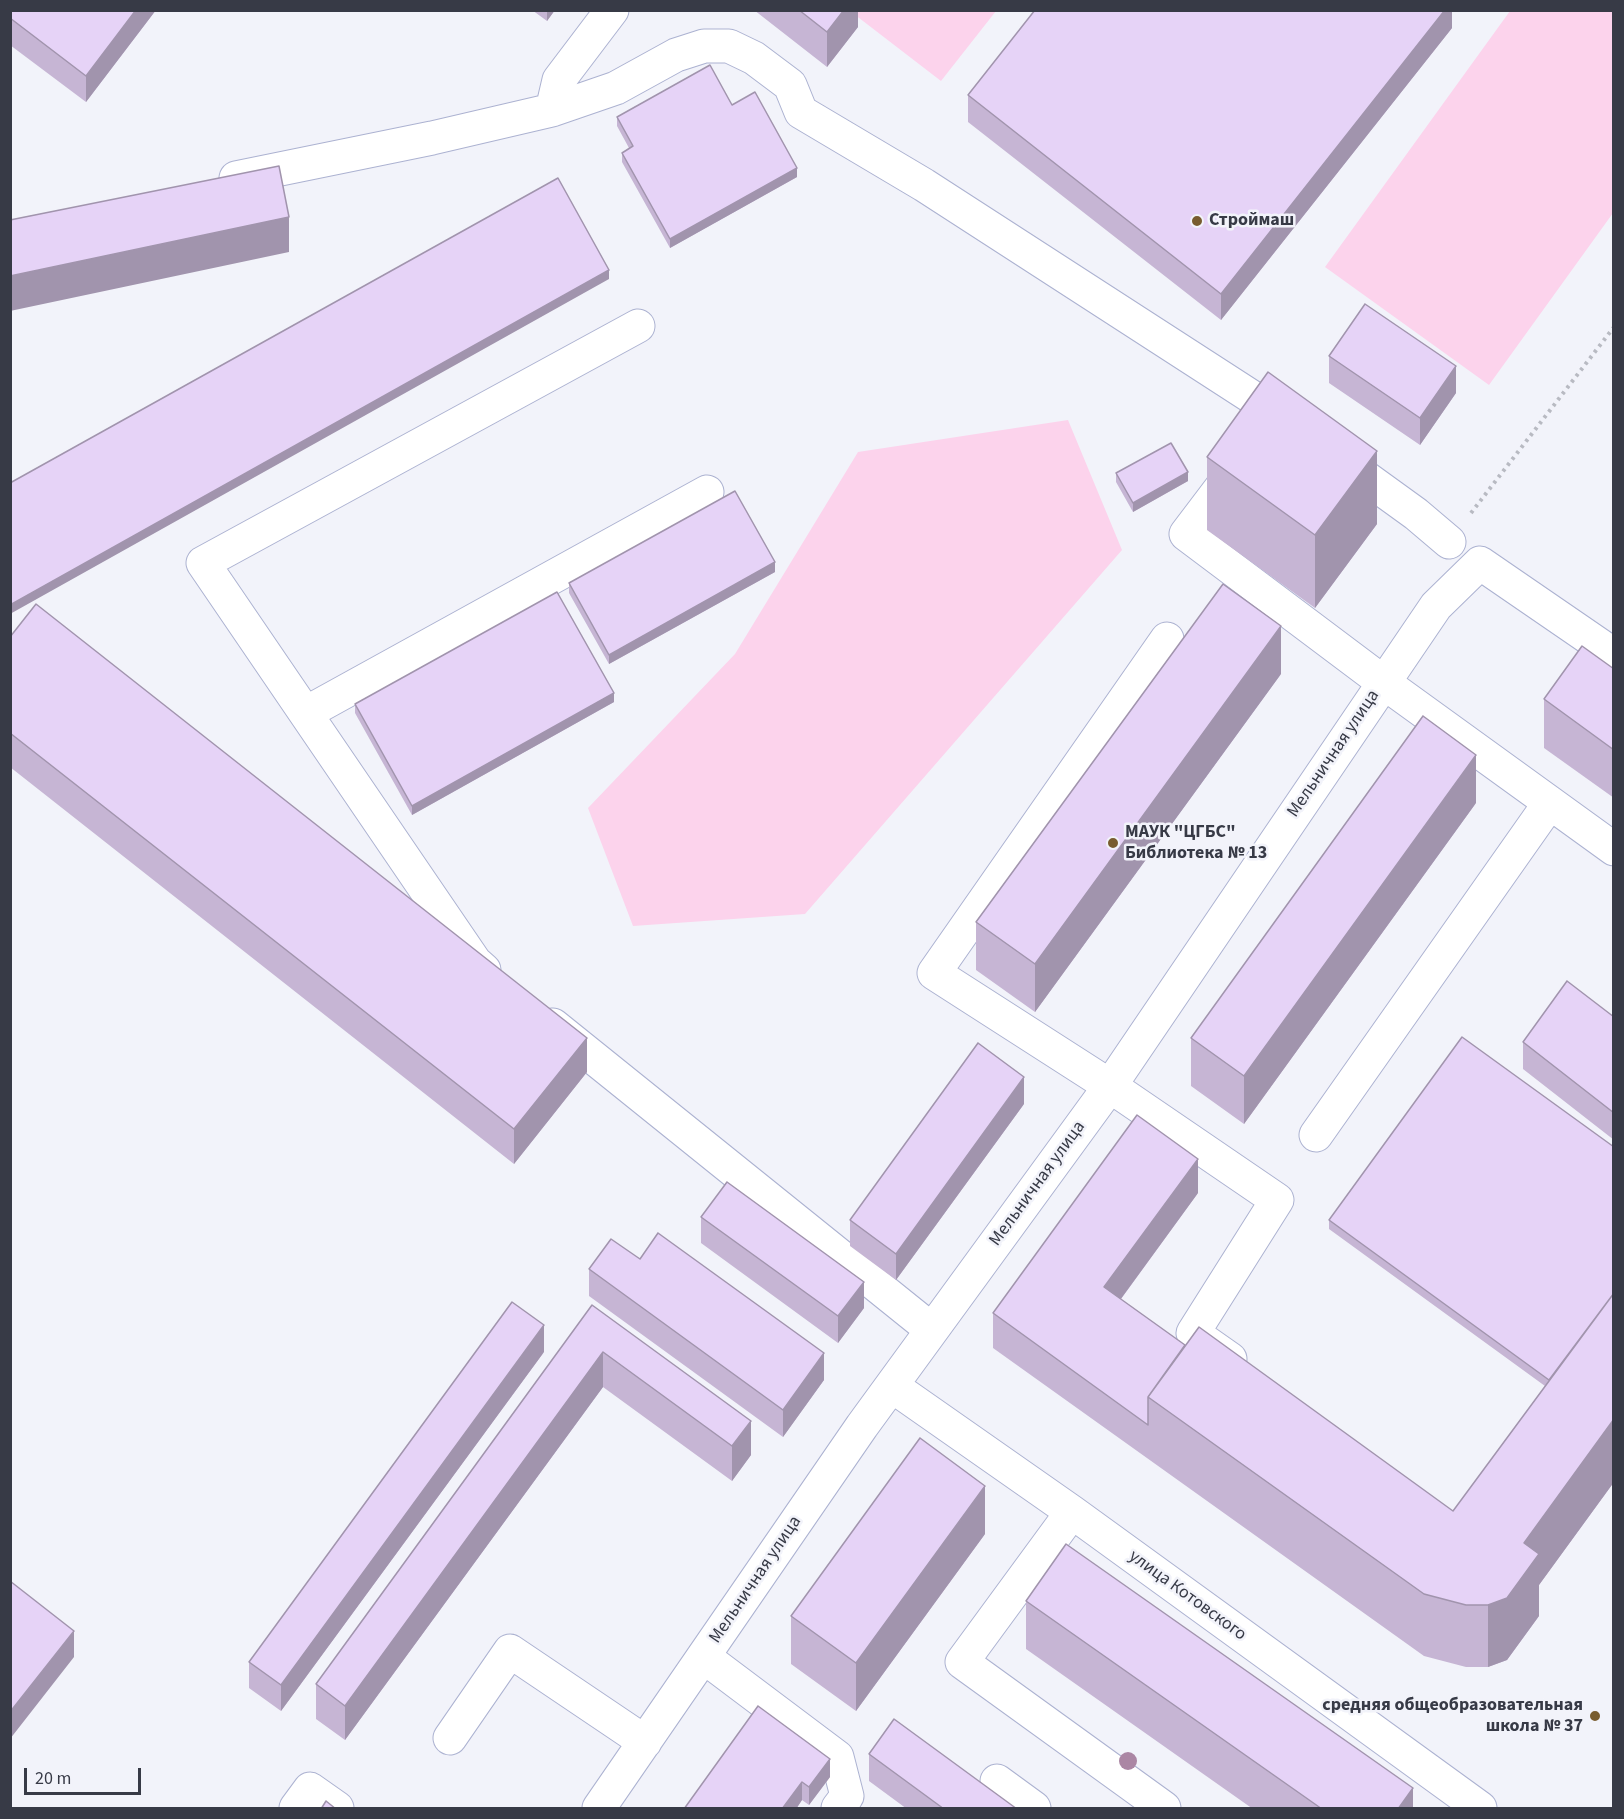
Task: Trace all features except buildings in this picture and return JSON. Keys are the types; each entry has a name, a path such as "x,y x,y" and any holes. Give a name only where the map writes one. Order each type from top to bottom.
{"street":[{"path":"552,110 559,80 612,10"},
{"path":"208,183 432,138 552,110 616,88 676,55 704,46 729,46 754,58 790,85 801,112 924,185 1277,413 1416,514 1449,542"},
{"path":"638,327 203,563 475,962 932,1330"},
{"path":"1277,413 1186,534 1383,682 1614,849"},
{"path":"306,713 707,492"},
{"name":"Мельничная улица","path":"599,1809 892,1386 1110,1086 1436,606 1480,563 1614,655"},
{"path":"1167,639 934,973 1110,1086 1277,1200 1193,1333 1254,1376"},
{"path":"1316,1135 1549,804"},
{"name":"улица Котовского","path":"892,1386 1072,1512 1480,1809"},
{"path":"1072,1512 962,1662 1164,1809"},
{"path":"450,1738 510,1651 645,1742"},
{"path":"704,1657 837,1757 847,1796 838,1809"},
{"path":"997,1781 1034,1809"},
{"path":"296,1809 310,1789 337,1809"}],"path":[{"path":"1449,542 1614,327"}],"shaded area":[{"path":"850,11 996,11 941,81"},
{"path":"1510,11 1613,11 1613,213 1489,385 1325,267"},
{"path":"1068,420 1122,550 805,914 633,926 588,808 735,654 858,452"}],"place":[{"name":"Строймаш","path":"1197,221"},
{"name":"МАУК \"ЦГБС\" Библиотека № 13","path":"1113,843"},
{"name":"средняя общеобразовательная школа № 37","path":"1595,1716"}]}
